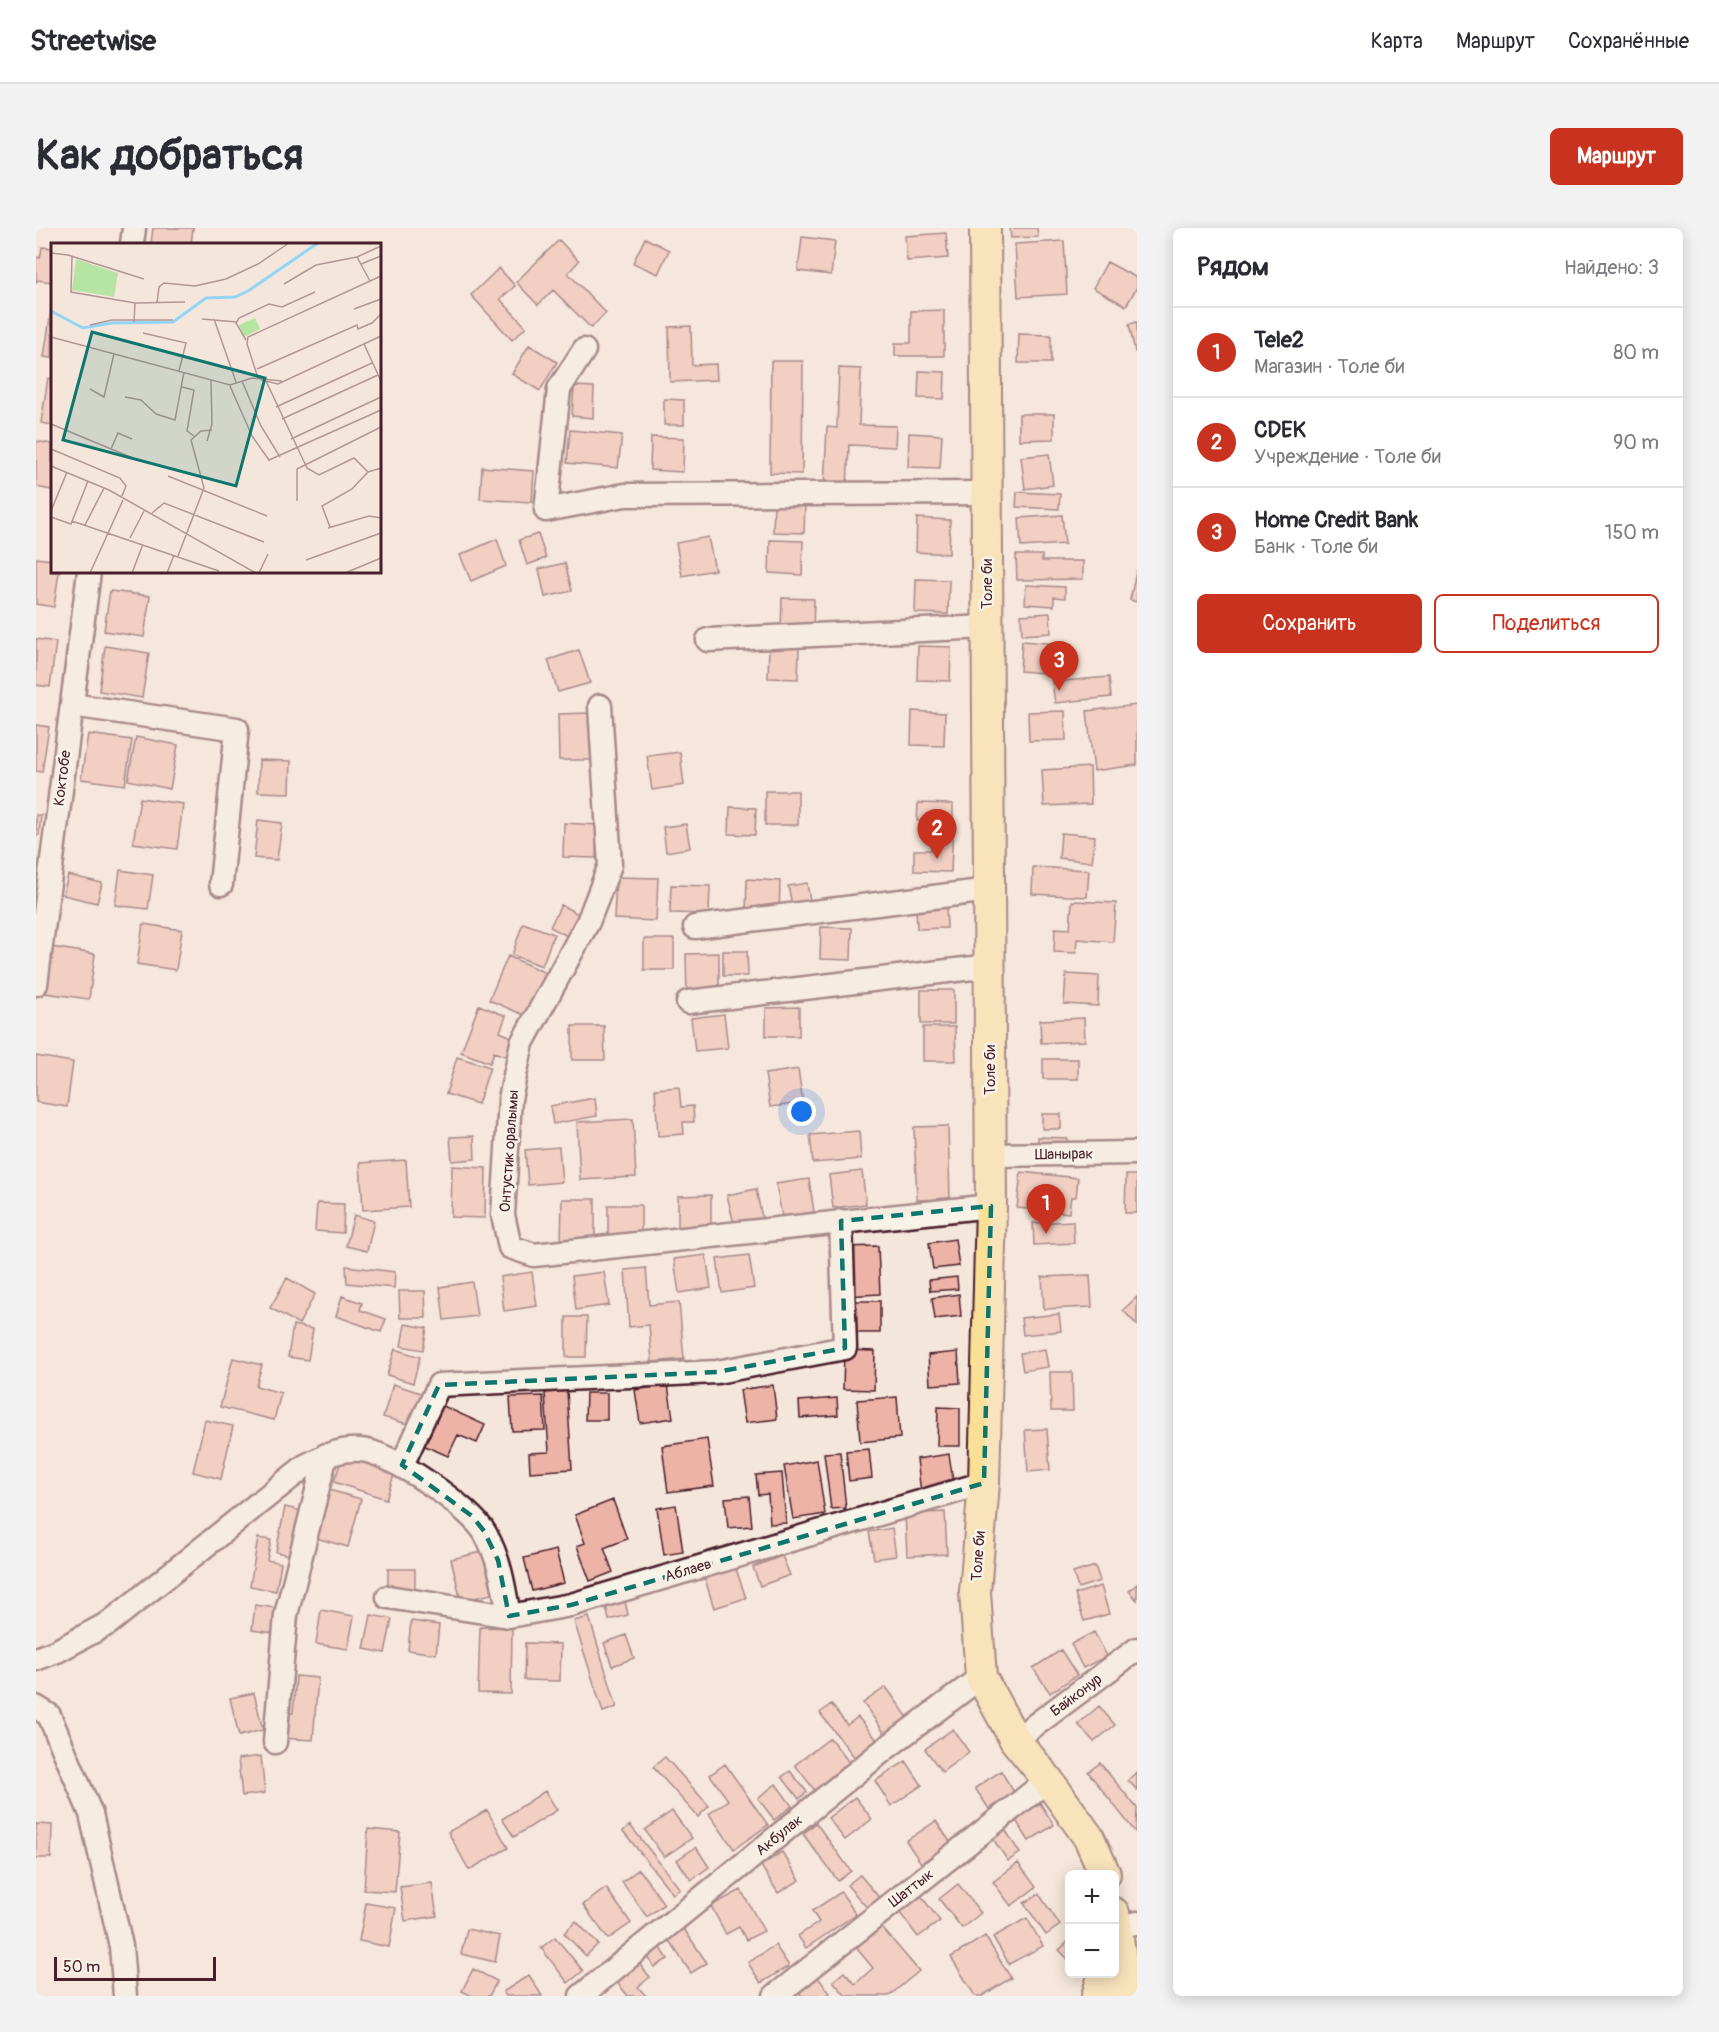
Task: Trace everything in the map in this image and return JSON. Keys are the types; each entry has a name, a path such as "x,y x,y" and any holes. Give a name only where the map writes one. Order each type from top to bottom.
{"main road":[{"name":"Толе би","path":"985,228 991,1206 984,1483 975,1592 981,1677 1015,1740 1048,1780 1089,1838 1103,1870"},
{"path":"1121,1925 1127,1996"},
{"path":"1097,1996 1103,1978"}],"street":[{"path":"132,243 134,228"},
{"path":"584,350 559,389 546,510 625,495 986,493"},
{"name":"Коктобе","path":"36,984 89,573"},
{"path":"708,640 987,627"},
{"path":"72,705 237,729 221,884"},
{"name":"Онтустик оралымы","path":"600,706 610,865 588,922 522,1043 510,1099 503,1215 510,1247 534,1255 991,1206"},
{"path":"695,927 989,890"},
{"path":"688,1002 990,966"},
{"name":"Шанырак","path":"991,1155 1137,1153"},
{"path":"402,1465 439,1385 717,1372 844,1348 841,1221"},
{"path":"36,1659 57,1651 109,1623 305,1466 326,1455 344,1450 363,1450 384,1455 402,1465 472,1516 484,1531 498,1560 509,1616"},
{"path":"275,1742 286,1614 326,1455"},
{"name":"Аблаев","path":"388,1598 509,1616 571,1605 984,1483"},
{"name":"Байконур","path":"1015,1740 1137,1649"},
{"name":"Акбулак","path":"581,1996 885,1749 981,1677"},
{"path":"36,1707 49,1715 91,1814 122,1946 124,1996"},
{"name":"Шаттык","path":"775,1996 1048,1780"}],"highlighted area":[{"path":"991,1206 984,1483 571,1605 509,1616 498,1560 484,1531 472,1516 402,1465 439,1385 717,1372 845,1348 841,1221"}],"building":[{"path":"153,228 193,228 191,243 151,243"},
{"path":"1010,228 1037,228 1038,237 1011,238"},
{"path":"946,233 948,258 907,261 905,236"},
{"path":"802,237 835,241 831,275 798,271"},
{"path":"645,238 669,250 658,274 633,263"},
{"path":"559,240 579,261 568,273 606,313 591,328 553,290 538,305 516,282"},
{"path":"1064,241 1067,294 1018,297 1015,244"},
{"path":"42,247 51,248 51,282 37,280 36,283 36,257 40,258"},
{"path":"1107,262 1137,278 1137,287 1126,306 1093,288"},
{"path":"499,268 515,286 500,299 526,327 512,340 471,295"},
{"path":"944,310 944,356 895,356 895,343 911,343 911,311"},
{"path":"51,311 51,358 44,357"},
{"path":"1137,322 1137,351 1135,352 1129,324"},
{"path":"691,326 692,365 716,364 717,380 670,382 669,327"},
{"path":"1019,334 1051,335 1051,363 1018,363"},
{"path":"529,345 557,362 540,391 512,374"},
{"path":"771,361 803,361 802,474 770,473"},
{"path":"839,368 861,369 859,425 896,426 895,447 849,445 847,489 824,488 827,427 837,428"},
{"path":"919,371 945,372 944,399 918,398"},
{"path":"48,378 51,379 51,425 41,423"},
{"path":"574,386 594,387 593,418 572,416"},
{"path":"664,399 684,400 684,425 664,425"},
{"path":"1019,414 1054,414 1054,439 1019,440"},
{"path":"570,430 622,435 618,468 567,463"},
{"path":"909,433 942,435 940,468 908,467"},
{"path":"651,437 684,438 683,472 650,470"},
{"path":"36,441 51,444 51,490 36,487"},
{"path":"1049,454 1053,485 1025,489 1021,457"},
{"path":"482,467 534,471 532,502 480,499"},
{"path":"1017,492 1060,494 1059,509 1016,507"},
{"path":"774,501 805,502 804,533 773,532"},
{"path":"1062,515 1065,544 1021,547 1019,518"},
{"path":"917,518 950,520 949,554 916,552"},
{"path":"538,534 546,558 527,565 519,540"},
{"path":"708,537 715,570 682,576 676,543"},
{"path":"497,539 506,566 471,581 460,555"},
{"path":"770,540 803,541 802,575 769,573"},
{"path":"1016,555 1042,555 1042,561 1083,561 1083,579 1017,580"},
{"path":"36,558 51,560 51,573 59,573 54,607 36,604"},
{"path":"565,563 572,591 545,597 539,569"},
{"path":"1137,573 1137,602 1130,600"},
{"path":"916,579 949,580 948,614 915,613"},
{"path":"1026,585 1065,587 1065,598 1054,597 1054,606 1025,604"},
{"path":"110,591 150,596 144,637 104,631"},
{"path":"782,598 814,599 813,631 781,630"},
{"path":"1050,613 1051,633 1022,635 1021,615"},
{"path":"36,639 56,642 50,687 36,685"},
{"path":"1022,641 1070,645 1068,675 1020,671"},
{"path":"105,646 149,653 142,698 99,691"},
{"path":"918,646 951,647 950,681 917,680"},
{"path":"769,647 799,648 798,679 768,678"},
{"path":"579,650 590,683 558,692 548,660"},
{"path":"1109,677 1111,697 1055,703 1052,682"},
{"path":"1137,705 1137,765 1094,771 1087,711"},
{"path":"912,711 945,713 944,746 911,745"},
{"path":"1065,711 1066,740 1029,741 1028,712"},
{"path":"591,713 592,760 559,760 558,714"},
{"path":"36,725 49,727 42,772 36,771"},
{"path":"88,734 132,740 125,785 81,779"},
{"path":"136,737 178,745 170,789 128,780"},
{"path":"680,752 684,785 652,790 647,756"},
{"path":"259,760 291,761 290,793 258,792"},
{"path":"1090,767 1091,804 1044,806 1042,770"},
{"path":"765,791 798,791 798,825 765,825"},
{"path":"140,798 183,804 177,849 133,843"},
{"path":"918,803 953,804 953,822 917,821"},
{"path":"730,807 756,808 755,835 729,834"},
{"path":"36,815 41,815 39,835 36,835"},
{"path":"258,820 282,823 277,860 254,858"},
{"path":"931,822 953,822 951,872 914,871 914,850 931,850"},
{"path":"564,823 597,825 596,858 563,857"},
{"path":"686,824 690,848 666,852 663,827"},
{"path":"1061,833 1095,836 1092,862 1059,858"},
{"path":"1033,867 1089,870 1087,897 1032,894"},
{"path":"120,870 153,875 148,909 115,905"},
{"path":"68,875 102,883 97,903 63,895"},
{"path":"616,877 658,878 656,921 614,919"},
{"path":"747,879 780,881 779,914 746,913"},
{"path":"807,883 811,907 793,910 788,886"},
{"path":"671,885 710,886 709,914 670,913"},
{"path":"1072,901 1116,903 1113,942 1077,939 1076,953 1054,952 1055,928 1070,929"},
{"path":"561,905 582,916 571,938 550,927"},
{"path":"946,906 947,928 917,929 916,907"},
{"path":"523,923 554,934 542,966 512,955"},
{"path":"143,924 182,930 176,970 137,964"},
{"path":"821,927 852,928 851,960 820,959"},
{"path":"644,939 674,939 674,970 644,970"},
{"path":"51,947 95,954 89,999 45,993"},
{"path":"723,951 747,951 748,976 723,976"},
{"path":"719,953 719,997 687,997 686,954"},
{"path":"508,956 550,975 531,1018 489,1000"},
{"path":"1066,974 1099,976 1098,1006 1064,1004"},
{"path":"921,990 954,990 954,1024 921,1024"},
{"path":"479,1005 506,1016 500,1032 517,1039 510,1058 494,1052 490,1063 461,1052"},
{"path":"799,1007 799,1036 766,1036 766,1008"},
{"path":"724,1014 728,1048 695,1051 691,1018"},
{"path":"1084,1018 1085,1041 1041,1043 1040,1020"},
{"path":"572,1026 604,1026 605,1060 572,1060"},
{"path":"923,1027 955,1027 956,1061 923,1061"},
{"path":"36,1056 73,1062 67,1107 36,1102"},
{"path":"457,1057 490,1067 478,1104 446,1094"},
{"path":"1043,1059 1078,1059 1078,1079 1043,1079"},
{"path":"798,1069 803,1103 770,1107 765,1074"},
{"path":"679,1087 681,1107 693,1106 694,1122 683,1122 684,1134 658,1136 655,1089"},
{"path":"595,1098 597,1116 553,1124 550,1106"},
{"path":"1042,1114 1061,1114 1061,1129 1042,1129"},
{"path":"633,1119 636,1177 580,1180 577,1122"},
{"path":"948,1126 950,1199 917,1200 914,1127"},
{"path":"859,1131 861,1159 813,1163 810,1135"},
{"path":"474,1136 475,1159 452,1161 450,1137"},
{"path":"1038,1137 1067,1138 1067,1150 1038,1149"},
{"path":"559,1147 562,1182 528,1185 525,1150"},
{"path":"406,1160 409,1207 363,1210 360,1163"},
{"path":"452,1166 486,1168 485,1218 451,1217"},
{"path":"862,1171 866,1204 833,1208 829,1175"},
{"path":"1021,1172 1078,1178 1076,1197 1071,1197 1069,1213 1017,1208"},
{"path":"1126,1175 1137,1175 1137,1213 1125,1213"},
{"path":"809,1179 814,1212 782,1217 776,1184"},
{"path":"756,1189 762,1218 734,1224 727,1195"},
{"path":"711,1195 711,1229 678,1230 678,1196"},
{"path":"562,1199 595,1199 595,1244 561,1244"},
{"path":"317,1203 344,1204 343,1233 315,1231"},
{"path":"608,1205 641,1205 641,1238 608,1239"},
{"path":"354,1215 374,1221 367,1251 346,1246"},
{"path":"1073,1221 1074,1243 1034,1245 1033,1223"},
{"path":"955,1239 959,1266 933,1269 929,1243"},
{"path":"878,1246 880,1294 845,1296 843,1247"},
{"path":"706,1255 711,1288 679,1293 674,1259"},
{"path":"749,1255 754,1288 722,1293 717,1259"},
{"path":"346,1266 395,1272 394,1288 347,1283"},
{"path":"646,1268 649,1305 679,1302 684,1359 652,1362 649,1325 629,1327 625,1270"},
{"path":"532,1272 537,1306 504,1311 500,1277"},
{"path":"604,1272 609,1305 576,1310 572,1276"},
{"path":"1090,1275 1092,1307 1044,1309 1042,1277"},
{"path":"957,1277 958,1289 930,1291 929,1280"},
{"path":"287,1278 315,1294 299,1324 270,1308"},
{"path":"472,1282 477,1316 444,1320 440,1287"},
{"path":"399,1291 425,1291 426,1318 400,1318"},
{"path":"959,1294 961,1316 935,1319 932,1298"},
{"path":"342,1296 362,1303 360,1310 386,1319 381,1332 336,1316"},
{"path":"1137,1297 1137,1325 1123,1310"},
{"path":"849,1301 880,1301 880,1333 849,1333"},
{"path":"1059,1314 1061,1331 1023,1335 1021,1318"},
{"path":"566,1317 587,1317 586,1357 566,1357"},
{"path":"405,1324 427,1328 423,1350 401,1346"},
{"path":"293,1325 313,1329 308,1360 288,1357"},
{"path":"395,1349 420,1357 413,1383 387,1375"},
{"path":"1045,1349 1048,1367 1023,1371 1020,1353"},
{"path":"844,1350 875,1351 874,1390 843,1389"},
{"path":"958,1352 960,1383 930,1385 928,1355"},
{"path":"233,1358 262,1365 256,1386 281,1393 274,1420 220,1407"},
{"path":"1050,1372 1072,1372 1073,1411 1051,1411"},
{"path":"393,1384 424,1394 415,1426 383,1417"},
{"path":"668,1385 673,1418 640,1423 635,1390"},
{"path":"773,1385 777,1419 745,1423 740,1390"},
{"path":"567,1391 572,1469 530,1472 529,1453 549,1452 545,1393"},
{"path":"586,1393 607,1393 607,1420 585,1420"},
{"path":"543,1396 545,1430 512,1431 510,1397"},
{"path":"897,1397 900,1438 860,1442 857,1400"},
{"path":"837,1398 838,1415 800,1418 799,1401"},
{"path":"441,1405 485,1425 477,1443 458,1435 448,1456 423,1445"},
{"path":"938,1407 960,1408 960,1446 937,1446"},
{"path":"205,1420 233,1426 221,1479 193,1472"},
{"path":"1047,1429 1050,1470 1028,1472 1025,1430"},
{"path":"707,1439 714,1486 668,1492 662,1446"},
{"path":"869,1449 872,1478 849,1481 846,1451"},
{"path":"840,1452 846,1508 831,1509 824,1453"},
{"path":"949,1454 954,1488 921,1493 917,1459"},
{"path":"343,1455 395,1472 386,1499 334,1482"},
{"path":"817,1460 825,1514 793,1519 784,1466"},
{"path":"782,1473 786,1523 770,1524 768,1494 758,1495 756,1475"},
{"path":"329,1490 361,1499 348,1547 316,1538"},
{"path":"749,1496 752,1526 728,1528 725,1498"},
{"path":"613,1500 627,1539 604,1548 613,1572 590,1581 577,1546 585,1543 575,1515"},
{"path":"676,1505 683,1552 664,1555 657,1508"},
{"path":"285,1507 302,1511 293,1556 276,1552"},
{"path":"945,1512 947,1554 907,1556 905,1514"},
{"path":"892,1528 896,1556 874,1559 869,1532"},
{"path":"258,1538 271,1540 267,1560 281,1563 276,1591 250,1586"},
{"path":"556,1550 564,1583 532,1591 524,1558"},
{"path":"486,1551 496,1593 461,1601 451,1559"},
{"path":"782,1556 790,1575 760,1586 753,1567"},
{"path":"735,1566 746,1598 714,1608 704,1576"},
{"path":"1095,1566 1100,1581 1078,1588 1073,1573"},
{"path":"388,1569 415,1569 415,1596 388,1596"},
{"path":"1137,1584 1137,1600 1129,1591"},
{"path":"1101,1586 1109,1614 1084,1621 1075,1594"},
{"path":"625,1601 628,1615 609,1620 606,1606"},
{"path":"255,1605 276,1608 273,1633 252,1630"},
{"path":"321,1610 354,1616 348,1649 316,1644"},
{"path":"371,1615 392,1619 385,1653 364,1649"},
{"path":"589,1617 617,1707 603,1712 574,1621"},
{"path":"411,1621 439,1625 436,1654 408,1650"},
{"path":"480,1627 512,1628 511,1694 478,1693"},
{"path":"1094,1632 1107,1656 1083,1668 1071,1644"},
{"path":"626,1635 634,1658 612,1666 604,1643"},
{"path":"525,1643 561,1644 560,1681 524,1680"},
{"path":"1061,1650 1077,1675 1050,1693 1033,1668"},
{"path":"296,1676 318,1678 313,1740 281,1738 283,1712 293,1713"},
{"path":"886,1687 909,1719 886,1735 863,1703"},
{"path":"254,1693 263,1730 239,1736 230,1698"},
{"path":"831,1704 847,1725 858,1717 877,1740 855,1758 820,1713"},
{"path":"1099,1706 1115,1725 1094,1742 1078,1724"},
{"path":"953,1729 969,1752 942,1772 925,1749"},
{"path":"830,1738 852,1766 817,1793 795,1765"},
{"path":"261,1756 265,1793 242,1796 238,1759"},
{"path":"665,1757 709,1806 698,1817 653,1767"},
{"path":"906,1761 922,1785 891,1806 875,1781"},
{"path":"1100,1763 1137,1808 1136,1833 1088,1772"},
{"path":"725,1764 768,1825 734,1849 709,1814 728,1800 710,1775"},
{"path":"790,1771 807,1792 799,1799 782,1777"},
{"path":"1001,1771 1014,1792 989,1809 975,1788"},
{"path":"1137,1772 1137,1790 1128,1780"},
{"path":"776,1784 792,1806 774,1820 758,1798"},
{"path":"545,1791 557,1810 514,1837 502,1819"},
{"path":"855,1797 872,1819 845,1840 828,1818"},
{"path":"1040,1803 1054,1825 1029,1841 1015,1819"},
{"path":"487,1810 508,1848 469,1870 448,1832"},
{"path":"672,1811 692,1838 664,1857 645,1830"},
{"path":"936,1821 951,1843 921,1863 906,1841"},
{"path":"816,1823 851,1871 838,1881 803,1834"},
{"path":"36,1824 52,1825 51,1858 36,1858"},
{"path":"630,1825 680,1889 673,1894 623,1831"},
{"path":"1004,1828 1020,1853 1008,1861 991,1836"},
{"path":"368,1829 400,1832 395,1892 364,1890"},
{"path":"696,1847 709,1867 691,1880 677,1860"},
{"path":"782,1852 800,1880 778,1893 761,1866"},
{"path":"1018,1863 1036,1887 1011,1906 993,1882"},
{"path":"639,1869 664,1904 647,1917 622,1882"},
{"path":"860,1875 882,1901 870,1911 847,1885"},
{"path":"432,1883 437,1916 405,1921 400,1887"},
{"path":"958,1884 981,1913 962,1928 939,1899"},
{"path":"606,1888 631,1923 608,1939 583,1905"},
{"path":"741,1890 764,1931 746,1940 739,1927 726,1934 711,1906"},
{"path":"841,1892 856,1914 806,1948 798,1936 819,1922 812,1911"},
{"path":"919,1893 940,1921 918,1937 897,1909"},
{"path":"1039,1894 1060,1925 1046,1935 1024,1903"},
{"path":"366,1903 396,1908 389,1947 359,1941"},
{"path":"1027,1918 1043,1946 1009,1964 993,1937"},
{"path":"576,1921 598,1944 586,1956 564,1933"},
{"path":"878,1923 919,1971 889,1996 846,1996 833,1981 844,1972 855,1984 873,1968 853,1944"},
{"path":"467,1929 500,1936 495,1962 461,1954"},
{"path":"684,1929 707,1963 691,1973 668,1939"},
{"path":"985,1936 1011,1978 982,1996 975,1996 951,1957"},
{"path":"555,1937 583,1971 568,1983 541,1948"},
{"path":"657,1942 668,1959 654,1967 644,1950"},
{"path":"775,1945 789,1966 761,1983 748,1963"},
{"path":"1065,1945 1065,1956 1059,1950"},
{"path":"635,1959 650,1977 638,1987 646,1996 628,1996 613,1977"},
{"path":"473,1969 497,1981 489,1996 472,1996 462,1991"},
{"path":"529,1975 542,1996 506,1996 503,1992"},
{"path":"816,1975 830,1993 826,1996 802,1996 797,1990"}],"place":[{"name":"Home Credit Bank","path":"1059,691"},
{"name":"CDEK","path":"937,859"},
{"name":"Tele2","path":"1046,1234"}]}
